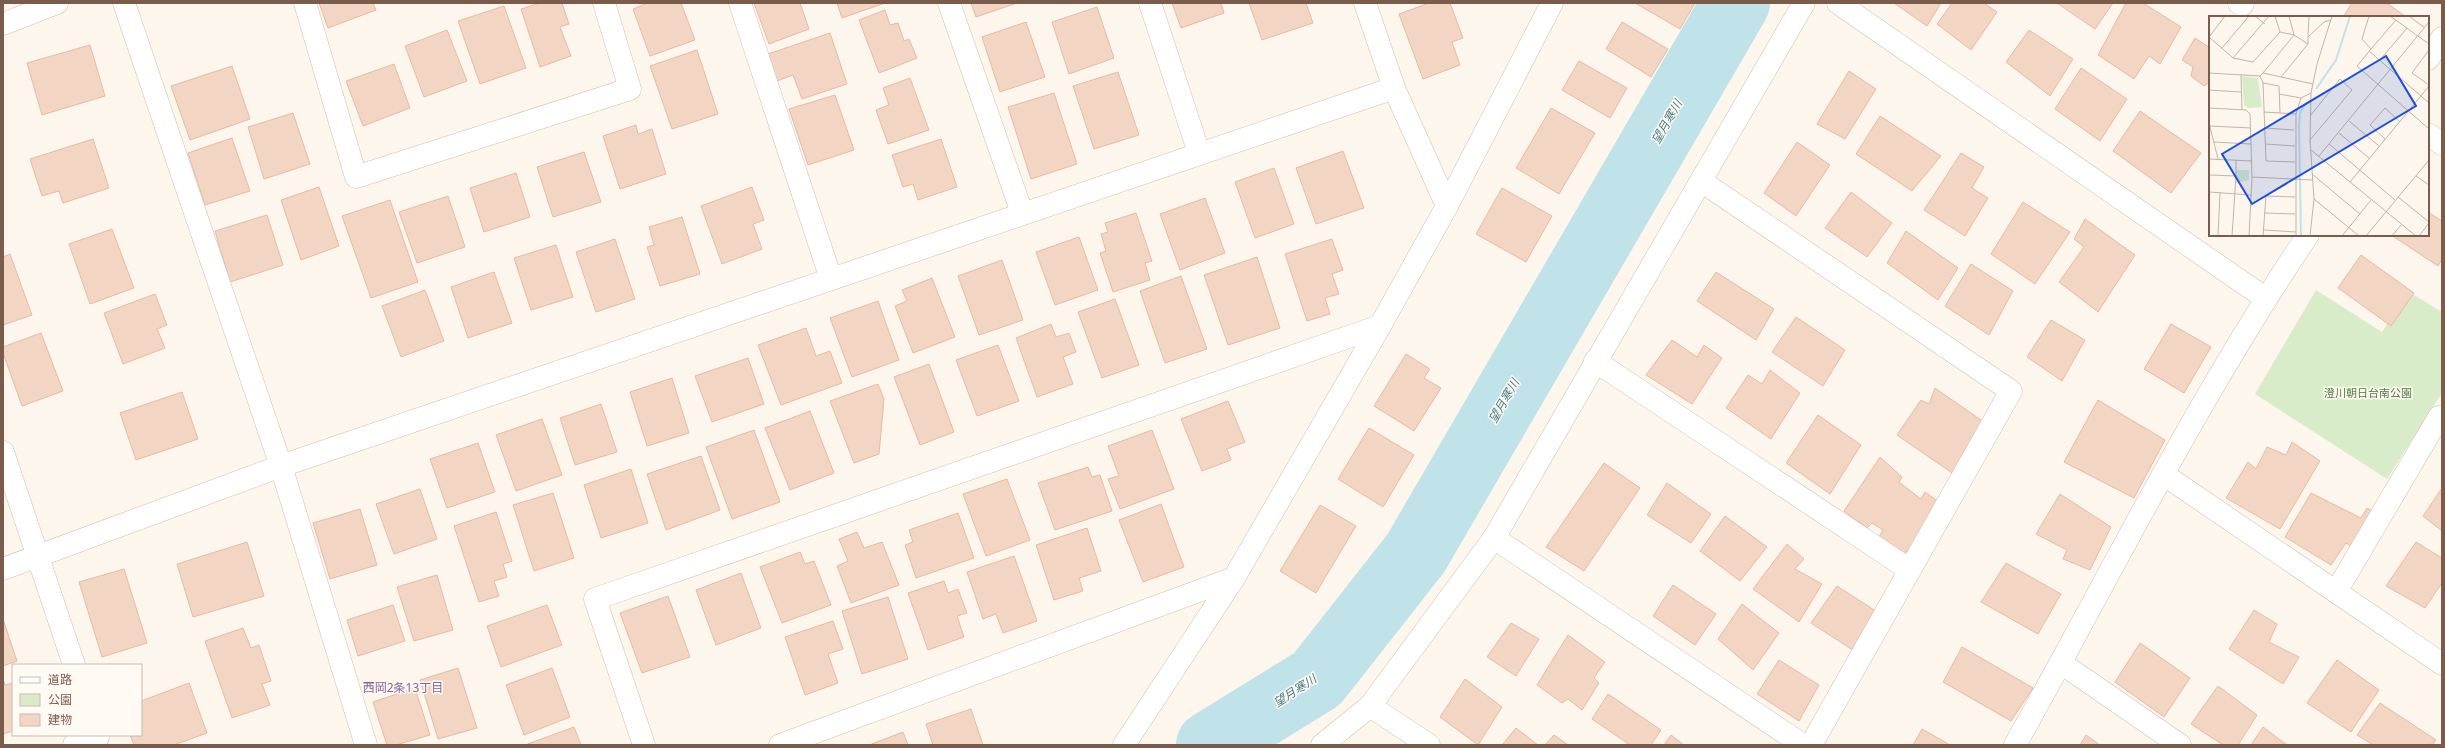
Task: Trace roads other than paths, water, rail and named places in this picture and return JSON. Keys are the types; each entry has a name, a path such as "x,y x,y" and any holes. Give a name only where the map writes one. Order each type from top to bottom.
{"street":[{"path":"3,24 57,3"},
{"path":"124,3 281,466 366,745"},
{"path":"304,3 356,177 630,89 604,3"},
{"path":"740,3 831,279"},
{"path":"949,3 1022,213"},
{"path":"1150,3 1199,153"},
{"path":"1365,3 1394,88 1447,206"},
{"path":"1124,745 1234,578 1380,326 1447,206 1552,3"},
{"path":"1322,745 1370,706 1494,538 1595,361 1804,3"},
{"path":"1838,3 2265,298"},
{"path":"2239,3 2242,5 2243,3"},
{"path":"2429,58 2442,38"},
{"path":"3,569 281,466 1022,213 1394,88"},
{"path":"2429,135 2442,144"},
{"path":"1701,181 2011,391 1811,745"},
{"path":"2015,745 2163,474 2265,298 2307,236"},
{"path":"644,745 595,599 1380,326"},
{"path":"1595,361 1910,570"},
{"path":"2336,592 2441,417"},
{"path":"3,452 74,664"},
{"path":"2163,474 2442,664"},
{"path":"1494,538 1803,745"},
{"path":"780,745 1234,578"},
{"path":"2061,663 2180,745"},
{"path":"1370,706 1429,745"},
{"path":"74,745 98,739"}],"waterway":[{"name":"望月寒川","path":"1210,745 1317,679 1416,553 1736,3"}],"district":[{"name":"西岡2条13丁目","path":"403,688"}],"park label":[{"name":"澄川朝日台南公園","path":"2368,393"}]}
